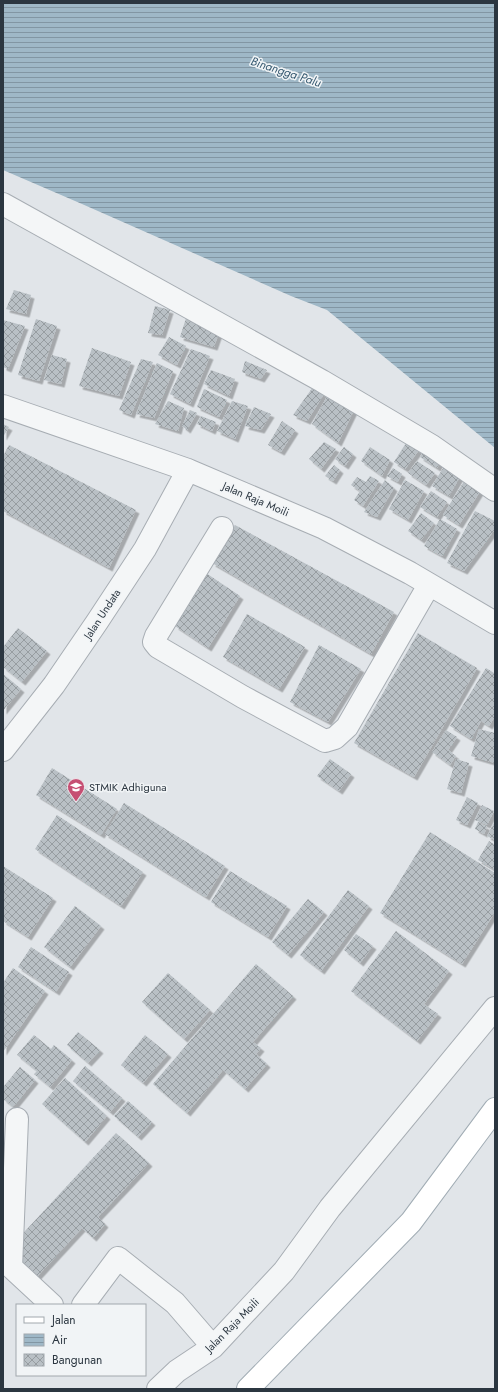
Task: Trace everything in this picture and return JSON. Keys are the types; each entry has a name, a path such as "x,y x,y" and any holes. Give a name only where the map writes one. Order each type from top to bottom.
{"main road":[{"path":"248,1389 411,1222 495,1109"}],"street":[{"path":"3,204 322,381 432,446 495,490"},
{"name":"Jalan Raja Moili","path":"3,406 188,470 324,528 410,573 495,623"},
{"name":"Jalan Undata","path":"3,750 54,686 97,622 145,549 188,470"},
{"path":"222,528 156,636 154,642 158,648 325,741 335,738 347,727 429,585"},
{"name":"Jalan Raja Moili","path":"158,1389 177,1371 213,1347 284,1271 330,1208 495,1008"},
{"path":"17,1120 11,1267 51,1304"},
{"path":"85,1304 118,1258 175,1303 213,1347"}],"water":[{"name":"Binangga Palu","path":"3,3 495,3 495,448 327,310 291,296 3,170"}],"building":[{"path":"14,290 31,295 26,314 6,309"},
{"path":"155,306 170,310 162,335 148,333"},
{"path":"187,315 221,327 214,347 180,337"},
{"path":"36,319 57,326 39,381 18,375"},
{"path":"3,320 25,326 8,369 3,367"},
{"path":"169,337 186,346 177,365 158,355"},
{"path":"92,348 131,362 119,396 79,386"},
{"path":"191,349 210,356 190,404 170,394"},
{"path":"52,355 67,359 61,384 44,380"},
{"path":"141,359 153,362 131,415 119,410"},
{"path":"245,361 267,370 261,379 242,372"},
{"path":"157,363 173,371 154,418 136,414"},
{"path":"211,370 235,379 229,396 204,384"},
{"path":"313,387 324,394 307,421 293,415"},
{"path":"204,389 227,400 219,417 197,407"},
{"path":"331,389 357,404 338,443 312,424"},
{"path":"168,401 184,408 178,431 155,424"},
{"path":"232,401 248,406 235,439 217,431"},
{"path":"254,407 271,414 261,430 245,426"},
{"path":"190,410 197,413 187,430 182,426"},
{"path":"201,416 216,422 212,431 197,424"},
{"path":"282,421 295,430 281,452 268,445"},
{"path":"3,424 9,427 3,437"},
{"path":"324,442 336,449 321,469 309,459"},
{"path":"406,443 419,450 405,469 394,462"},
{"path":"9,445 136,510 109,568 3,511 3,456"},
{"path":"427,445 444,456 437,468 420,457"},
{"path":"344,447 353,454 345,466 335,459"},
{"path":"370,447 390,460 382,476 361,461"},
{"path":"417,461 435,473 426,485 408,473"},
{"path":"334,465 340,470 333,481 325,476"},
{"path":"445,465 461,475 449,496 432,486"},
{"path":"393,468 402,474 398,482 387,476"},
{"path":"468,475 484,485 459,525 443,515"},
{"path":"370,476 379,481 363,506 354,500 360,491 351,485 357,477 366,482"},
{"path":"385,480 394,488 377,517 364,512"},
{"path":"405,480 424,491 408,520 389,509"},
{"path":"431,491 447,502 437,517 420,507"},
{"path":"475,511 495,521 495,529 464,571 447,563"},
{"path":"421,513 434,523 421,540 408,531"},
{"path":"440,519 457,529 442,556 424,546"},
{"path":"235,525 394,612 371,654 212,563"},
{"path":"206,573 240,596 208,648 175,626"},
{"path":"247,614 305,647 279,689 223,657"},
{"path":"18,628 47,651 22,682 3,667 3,647"},
{"path":"418,633 477,668 414,777 354,743"},
{"path":"319,645 361,669 328,722 290,702"},
{"path":"486,668 494,673 495,671 495,716 489,726 481,721 471,739 450,726"},
{"path":"3,674 21,689 3,711"},
{"path":"479,729 495,733 495,763 471,756"},
{"path":"446,730 457,737 448,750 456,756 450,765 432,752"},
{"path":"330,759 351,774 339,791 317,776"},
{"path":"456,759 469,763 461,793 447,789"},
{"name":"STMIK Adhiguna","path":"52,768 117,809 101,835 36,795"},
{"path":"467,797 478,803 467,825 456,820"},
{"path":"124,803 225,866 206,897 105,834"},
{"path":"482,805 494,811 487,825 475,820"},
{"path":"57,815 143,872 121,906 35,849"},
{"path":"495,821 495,840 487,836"},
{"path":"478,822 487,827 484,834 475,829"},
{"path":"430,832 495,873 495,912 462,964 380,913"},
{"path":"489,841 495,845 495,870 478,860"},
{"path":"3,866 53,898 28,937 3,921"},
{"path":"230,871 287,906 268,937 211,902"},
{"path":"348,890 369,906 321,971 300,955"},
{"path":"308,899 324,912 288,955 272,942"},
{"path":"75,906 101,926 70,967 44,947"},
{"path":"396,931 449,971 424,1004 438,1014 417,1041 351,991"},
{"path":"356,934 373,946 360,963 344,950"},
{"path":"31,947 69,972 56,992 18,967"},
{"path":"256,964 293,996 253,1042 261,1048 256,1054 267,1064 245,1089 223,1070 187,1113 153,1084"},
{"path":"13,968 45,991 3,1052 3,983"},
{"path":"168,973 210,1010 184,1039 142,1002"},
{"path":"78,1032 100,1050 88,1063 67,1045"},
{"path":"34,1035 51,1049 54,1045 72,1060 50,1087 34,1074 37,1071 17,1055"},
{"path":"145,1035 168,1054 143,1083 121,1065"},
{"path":"85,1066 122,1098 110,1112 73,1081"},
{"path":"20,1067 35,1080 13,1107 3,1099 3,1087"},
{"path":"65,1078 107,1116 85,1142 42,1104"},
{"path":"128,1101 152,1122 138,1137 114,1116"},
{"path":"116,1133 149,1163 98,1217 105,1224 93,1238 82,1228 32,1282 3,1255"}],"place":[{"name":"STMIK Adhiguna","path":"76,802"}]}
